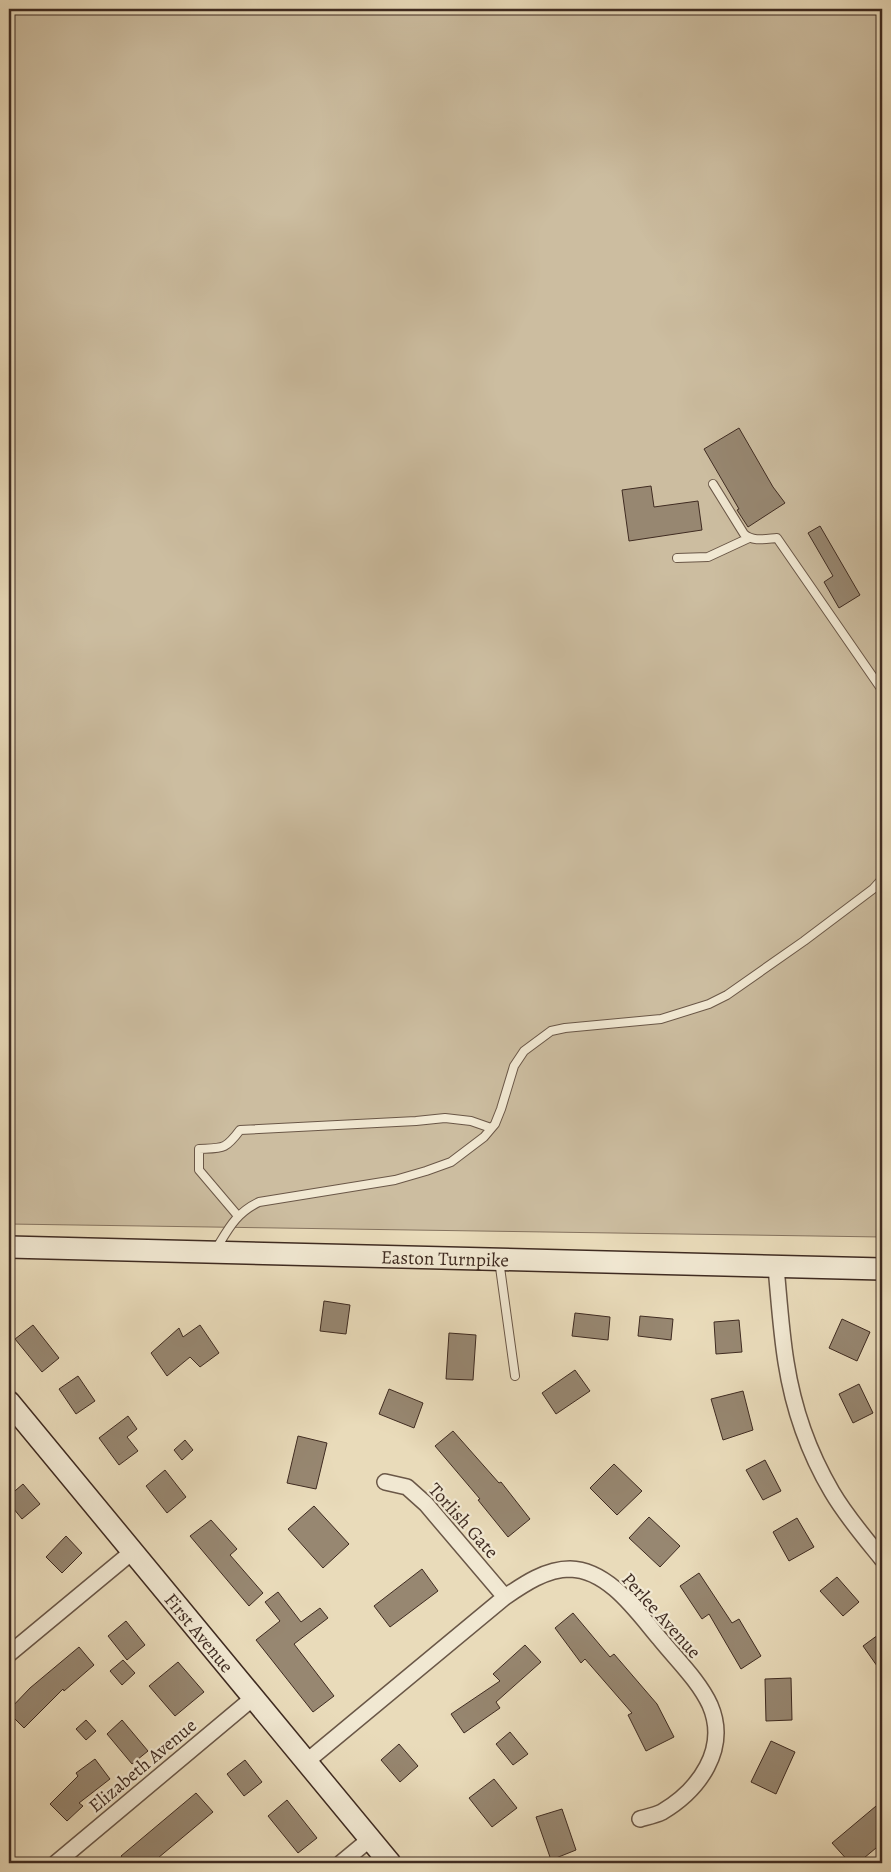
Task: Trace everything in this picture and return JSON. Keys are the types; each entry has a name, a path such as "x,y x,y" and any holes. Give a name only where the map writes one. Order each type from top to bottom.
{"main road":[{"name":"Easton Turnpike","path":"9,1247 882,1269"},
{"name":"First Avenue","path":"12,1414 132,1552 390,1863"}],"street":[{"path":"776,1267 786,1363 796,1407 810,1446 832,1492 882,1559"},
{"name":"Torlish Gate","path":"385,1482 407,1487 426,1504 505,1597"},
{"path":"9,1654 132,1552"},
{"name":"Perlee Avenue","path":"306,1762 505,1597 529,1581 550,1573 570,1569 593,1575 613,1587 634,1608 698,1686 710,1706 716,1732 713,1756 703,1775 682,1797 661,1812 640,1819"},
{"name":"Elizabeth Avenue","path":"56,1863 253,1698"},
{"path":"341,1863 370,1839"}],"lane":[{"path":"713,484 744,534 754,540 777,538 882,690"},
{"path":"677,558 708,557 749,538"},
{"path":"214,1253 245,1208 259,1202 395,1180 426,1172 450,1162 484,1137 491,1128 501,1109 514,1066 524,1051 551,1031 565,1028 661,1020 709,1004 727,995 804,941 873,889 882,879"},
{"path":"238,1216 199,1170 199,1149 224,1148 230,1144 240,1130 445,1118 458,1118 491,1128"},
{"path":"499,1260 515,1376"}],"shaded area":[{"path":"9,9 882,9 882,1237 9,1224"}],"building":[{"path":"739,428 773,487 785,503 748,527 704,449"},
{"path":"651,486 654,507 698,501 702,530 629,541 622,490"},
{"path":"820,526 860,595 839,608 824,582 833,576 808,533"},
{"path":"324,1301 350,1305 346,1334 320,1331"},
{"path":"575,1313 610,1317 608,1340 572,1336"},
{"path":"640,1316 673,1319 671,1340 638,1336"},
{"path":"842,1319 870,1332 857,1361 829,1348"},
{"path":"739,1320 742,1352 716,1354 714,1322"},
{"path":"33,1325 59,1358 42,1372 15,1339"},
{"path":"200,1325 219,1353 200,1367 190,1357 167,1376 151,1353 179,1328 183,1337"},
{"path":"449,1333 476,1335 473,1380 446,1379"},
{"path":"575,1370 590,1391 556,1414 542,1393"},
{"path":"78,1376 95,1401 76,1414 59,1389"},
{"path":"859,1384 873,1413 853,1423 839,1394"},
{"path":"389,1389 423,1403 414,1428 379,1414"},
{"path":"743,1391 753,1430 723,1440 711,1399"},
{"path":"128,1416 137,1429 127,1437 138,1451 119,1465 99,1438"},
{"path":"453,1431 499,1483 501,1482 530,1519 508,1537 478,1500 480,1499 435,1446"},
{"path":"298,1436 327,1443 316,1489 287,1483"},
{"path":"185,1440 193,1450 182,1460 174,1450"},
{"path":"765,1460 781,1491 763,1500 746,1470"},
{"path":"614,1464 642,1491 617,1515 590,1488"},
{"path":"165,1470 186,1497 167,1513 146,1486"},
{"path":"23,1484 40,1504 22,1519 9,1503 9,1496"},
{"path":"314,1506 349,1544 323,1568 288,1529"},
{"path":"649,1517 680,1546 660,1567 629,1538"},
{"path":"797,1518 814,1547 789,1561 773,1532"},
{"path":"211,1520 237,1549 230,1555 263,1593 249,1606 190,1536"},
{"path":"66,1536 82,1553 62,1573 46,1557"},
{"path":"422,1569 438,1591 390,1627 374,1606"},
{"path":"699,1573 732,1623 739,1619 761,1656 741,1669 709,1614 702,1619 680,1586"},
{"path":"837,1577 859,1602 843,1616 820,1591"},
{"path":"278,1592 301,1622 320,1608 328,1618 294,1644 334,1696 313,1712 256,1640 280,1621 265,1602"},
{"path":"573,1613 610,1657 614,1654 657,1704 674,1737 646,1751 628,1715 632,1713 585,1659 581,1663 555,1628"},
{"path":"126,1621 145,1645 127,1660 108,1636"},
{"path":"882,1632 882,1673 863,1646"},
{"path":"525,1645 541,1662 496,1702 500,1708 464,1733 451,1714 500,1681 493,1674"},
{"path":"79,1647 94,1665 64,1691 63,1689 24,1728 9,1713 9,1710 30,1688"},
{"path":"123,1660 135,1673 122,1685 110,1671"},
{"path":"178,1662 204,1692 175,1716 149,1686"},
{"path":"791,1678 792,1720 766,1721 765,1679"},
{"path":"86,1720 96,1731 86,1740 76,1729"},
{"path":"122,1720 148,1751 132,1764 107,1734"},
{"path":"510,1732 528,1754 513,1765 496,1744"},
{"path":"771,1741 795,1752 776,1794 751,1782"},
{"path":"399,1744 418,1766 400,1782 381,1760"},
{"path":"95,1759 110,1779 79,1803 83,1806 67,1821 50,1804 78,1776 76,1773"},
{"path":"245,1760 262,1782 244,1796 227,1774"},
{"path":"494,1779 517,1808 492,1827 469,1798"},
{"path":"196,1793 213,1812 152,1863 127,1863 121,1856"},
{"path":"287,1800 317,1838 298,1853 268,1816"},
{"path":"882,1801 882,1843 858,1863 850,1863 832,1843"},
{"path":"562,1809 576,1850 551,1860 536,1817"}]}
